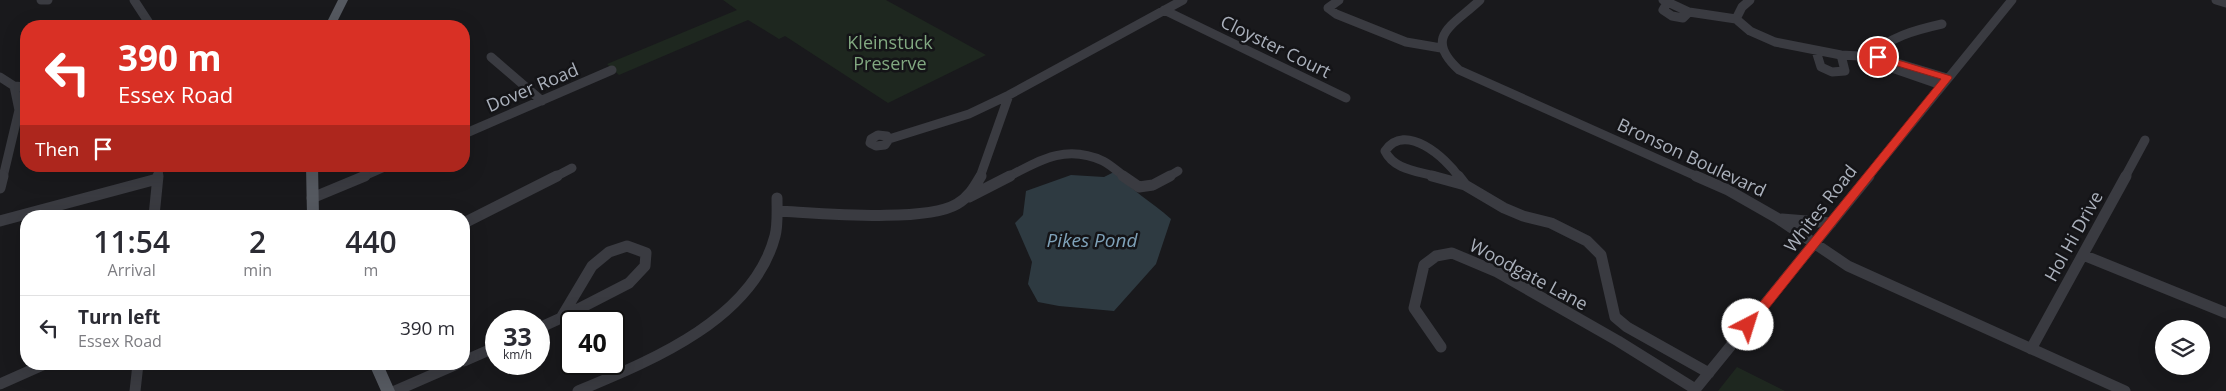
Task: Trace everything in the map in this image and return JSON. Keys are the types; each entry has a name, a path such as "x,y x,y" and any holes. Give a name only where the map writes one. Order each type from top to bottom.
{"main road":[{"path":"333,20 343,0"},
{"path":"312,172 313,210"},
{"path":"379,370 388,391"}],"street":[{"path":"41,0 48,0"},
{"path":"134,0 148,20"},
{"path":"889,140 969,114 1009,95 1183,0"},
{"path":"1339,0 1328,8 1336,14 1406,42 1440,48 1445,31 1475,1"},
{"path":"1736,19 1742,7 1750,0"},
{"name":"Whites Road","path":"1695,390 2012,0"},
{"path":"2216,0 2226,3"},
{"path":"1665,1 1664,10 1672,16 1683,18 1689,12 1736,19 1750,31 1774,42 1841,55 1868,57 1874,61 1944,82"},
{"name":"Cloyster Court","path":"1164,10 1346,98"},
{"path":"1868,57 1889,42 1917,30 1942,24"},
{"name":"Bronson Boulevard","path":"1440,48 1448,61 1469,75 1728,190 1777,218 1848,266 2125,391"},
{"path":"1816,51 1821,67 1832,72 1845,71 1841,55"},
{"path":"491,57 542,101"},
{"name":"Dover Road","path":"470,131 612,70"},
{"path":"1,79 14,86 20,86"},
{"path":"14,86 20,103"},
{"path":"968,198 982,170 1009,95"},
{"path":"0,188 20,116"},
{"name":"Woodgate Lane","path":"1465,185 1451,165 1426,145 1410,140 1399,141 1389,145 1386,152 1389,159 1396,165 1465,185 1516,214 1551,222 1587,242 1601,255 1615,317 1627,327 1709,373"},
{"name":"Hol Hi Drive","path":"2031,349 2145,140"},
{"path":"779,211 924,214 949,208 1055,154 1082,155 1103,161 1139,187 1154,185 1178,171"},
{"path":"470,220 572,168"},
{"path":"154,210 158,172"},
{"path":"312,198 373,172"},
{"path":"41,210 157,179"},
{"path":"578,391 654,358 680,344 698,333 733,304 750,287 769,254 779,211 777,198"},
{"path":"0,221 20,216"},
{"path":"1777,218 1831,223"},
{"path":"627,246 638,248 646,253 645,266 629,283 561,318 592,266 609,252 627,246"},
{"name":"Woodgate Lane","path":"1441,347 1414,308 1424,265 1436,256 1452,253 1497,272 1618,341 1695,390"},
{"path":"2082,255 2226,313"},
{"path":"470,358 485,351"},
{"path":"0,384 32,370"},
{"path":"135,391 137,370"},
{"path":"395,391 443,370"}],"green space":[{"name":"Kleinstuck Preserve","path":"723,0 886,0 986,55 888,103 785,36 779,39 748,20 619,75 607,64 737,10"},
{"path":"1737,367 1785,391 1718,391"}],"water":[{"name":"Pikes Pond","path":"1114,172 1127,185 1171,219 1156,264 1114,311 1059,306 1038,302 1028,284 1032,262 1015,223 1023,215 1026,191 1071,175 1104,177"}],"route":[{"path":"1748,325 1947,78 1878,57"}]}
